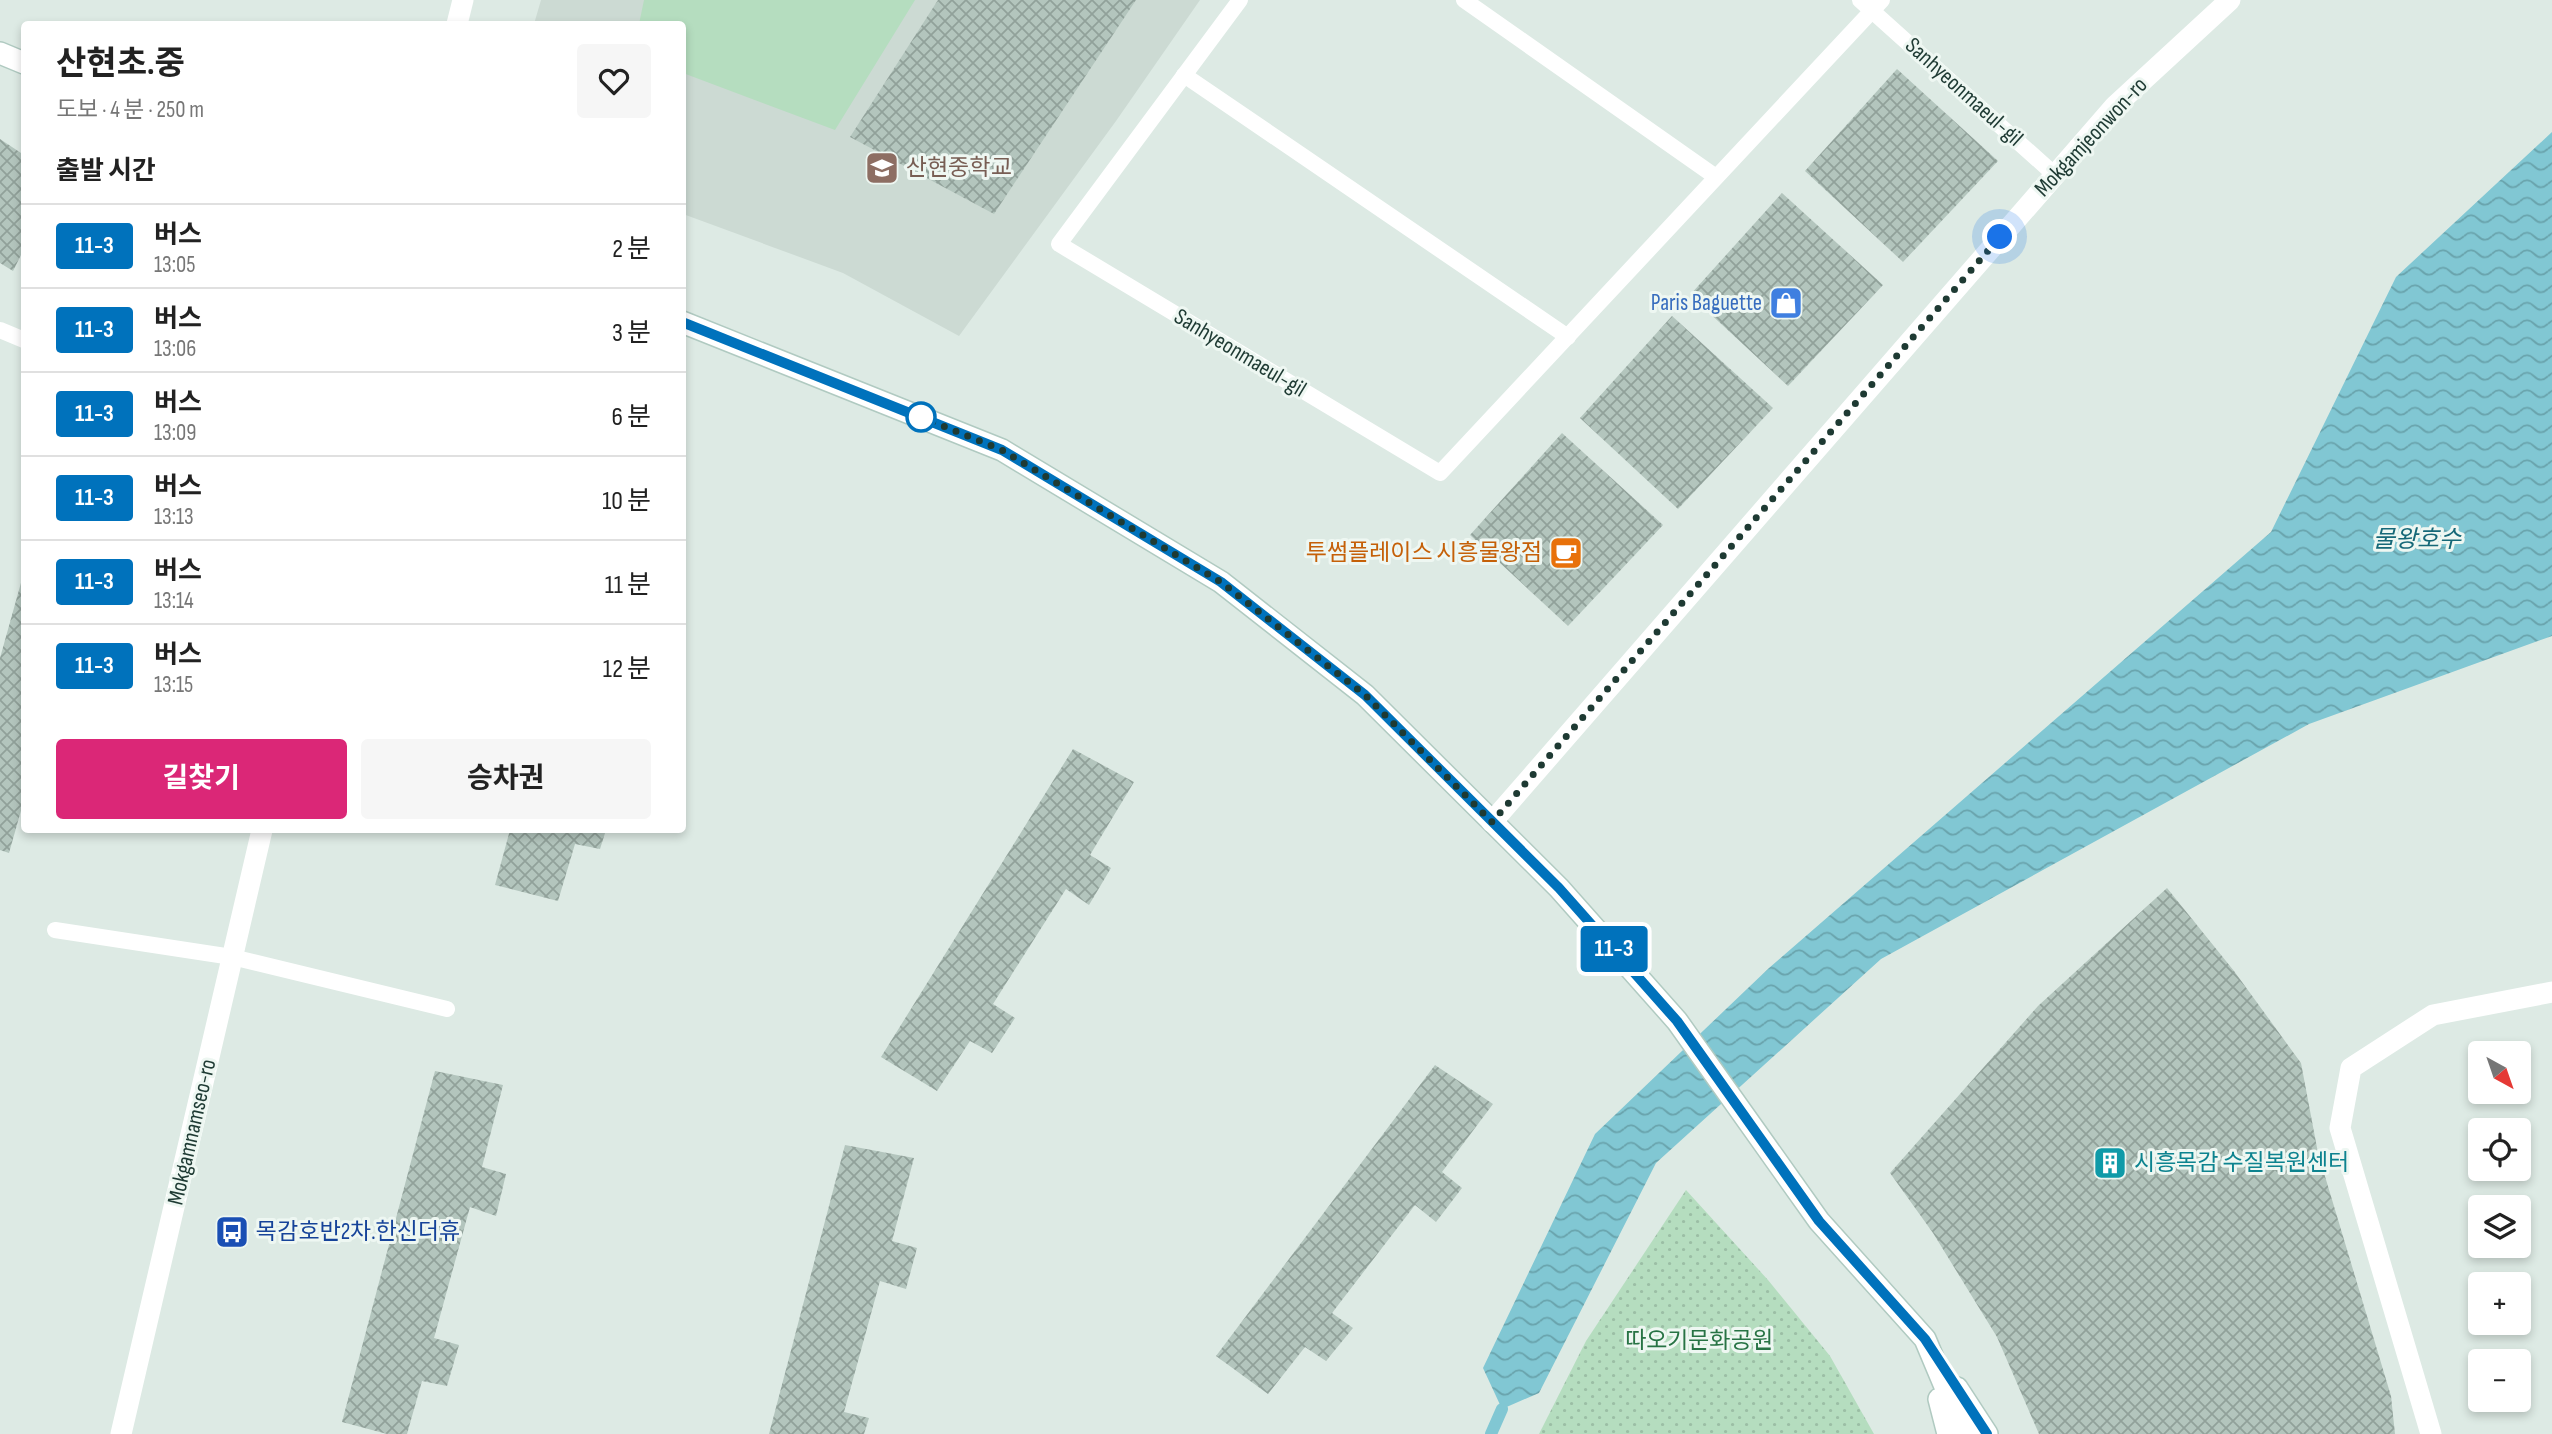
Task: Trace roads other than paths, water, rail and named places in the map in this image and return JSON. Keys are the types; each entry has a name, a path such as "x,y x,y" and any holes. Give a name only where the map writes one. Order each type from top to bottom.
{"street":[{"path":"458,21 463,0"},
{"name":"Mokgamjeonwon-ro","path":"1492,822 2115,106 2230,0"},
{"path":"0,53 21,62"},
{"path":"686,324 1002,450 1221,582 1365,695 1559,888 1677,1021 1819,1221 1925,1339 1987,1434"},
{"name":"Mokgamnamseo-ro","path":"121,1434 261,833"},
{"path":"2431,1434 2340,1128 2351,1068 2432,1015 2552,992"},
{"path":"1925,1339 1948,1434"},
{"path":"1925,1339 1965,1434"}],"lane":[{"name":"Sanhyeonmaeul-gil","path":"1240,0 1059,244 1440,473 1716,177 1872,3 2055,175"},
{"path":"1464,0 1716,177"},
{"path":"1184,75 1568,337"},
{"path":"0,330 21,339"},
{"path":"55,930 232,957 447,1009"}],"water":[{"name":"물왕호수","path":"2552,132 2552,636 2309,724 1881,959 1656,1163 1539,1393 1502,1409 1483,1368 1595,1134 1769,968 2271,532 2396,277"}],"waterway":[{"path":"1491,1434 1502,1409"}],"place":[{"name":"산현중학교","path":"882,168"},
{"name":"Paris Baguette","path":"1786,303"},
{"name":"투썸플레이스 시흥물왕점","path":"1566,553"},
{"name":"시흥목감 수질복원센터","path":"2110,1163"},
{"name":"목감호반2차.한신더휴","path":"232,1232"}],"park label":[{"name":"따오기문화공원","path":"1699,1341"}]}
